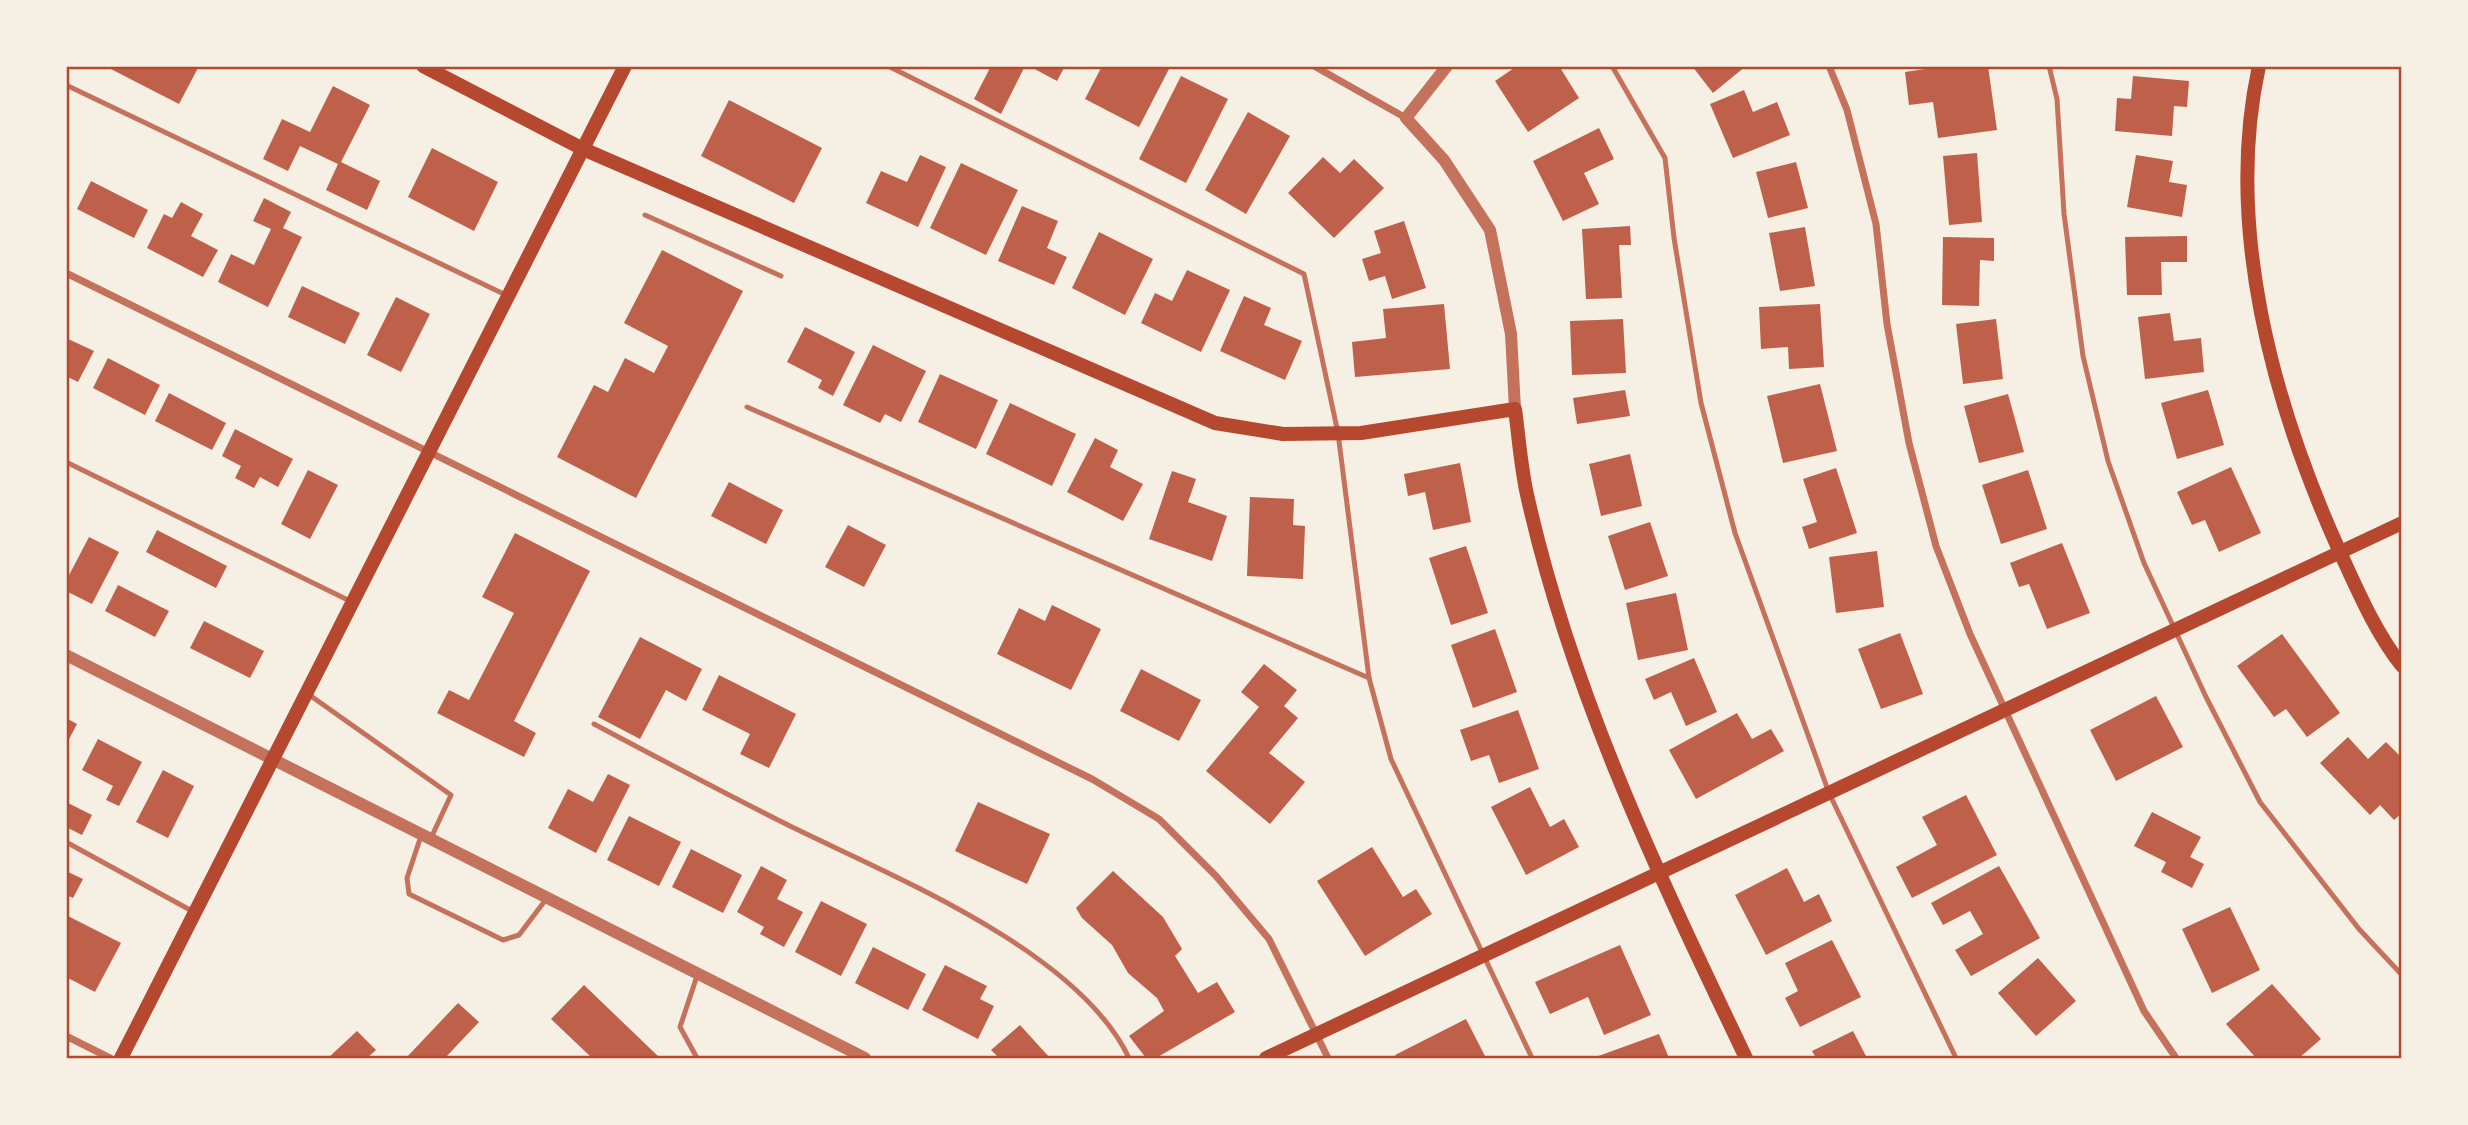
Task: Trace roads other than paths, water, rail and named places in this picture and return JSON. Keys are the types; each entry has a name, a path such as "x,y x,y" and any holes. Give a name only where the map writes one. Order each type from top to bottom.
{"main road":[{"path":"423,66 583,149 1214,423 1283,434 1361,433 1515,409 1527,496 1561,621 1586,697 1658,872 1746,1059"},
{"path":"121,1059 625,66"},
{"path":"2259,66 2248,159 2252,243 2263,331 2278,393 2306,474 2363,603 2402,666"},
{"path":"1266,1059 2402,523"}],"street":[{"path":"1314,66 1406,118 1444,160 1490,230 1510,334 1515,409"},
{"path":"1406,118 1447,66"},
{"path":"1829,66 1847,110 1876,224 1887,324 1909,443 1936,546 1970,634 2144,1011 2176,1059"},
{"path":"66,273 1092,779 1159,819 1216,876 1269,939 1328,1059"},
{"path":"66,655 273,757 865,1059"},
{"path":"66,1036 110,1059"}],"lane":[{"path":"888,66 1304,274 1338,433 1369,678 1391,759 1532,1059"},
{"path":"1612,66 1665,158 1674,238 1704,416 1735,533 1829,793 1956,1059"},
{"path":"2049,66 2057,99 2064,214 2083,356 2108,461 2144,563 2260,802 2358,929 2402,975"},
{"path":"66,85 507,295"},
{"path":"645,215 781,276"},
{"path":"747,407 1369,678"},
{"path":"66,462 352,602"},
{"path":"306,693 452,794 427,835 407,878 410,894 503,940 519,935 548,897"},
{"path":"594,724 704,783 941,900 1045,962 1098,1013 1129,1059"},
{"path":"66,842 194,913"},
{"path":"697,1059 680,1027 698,974"}]}
